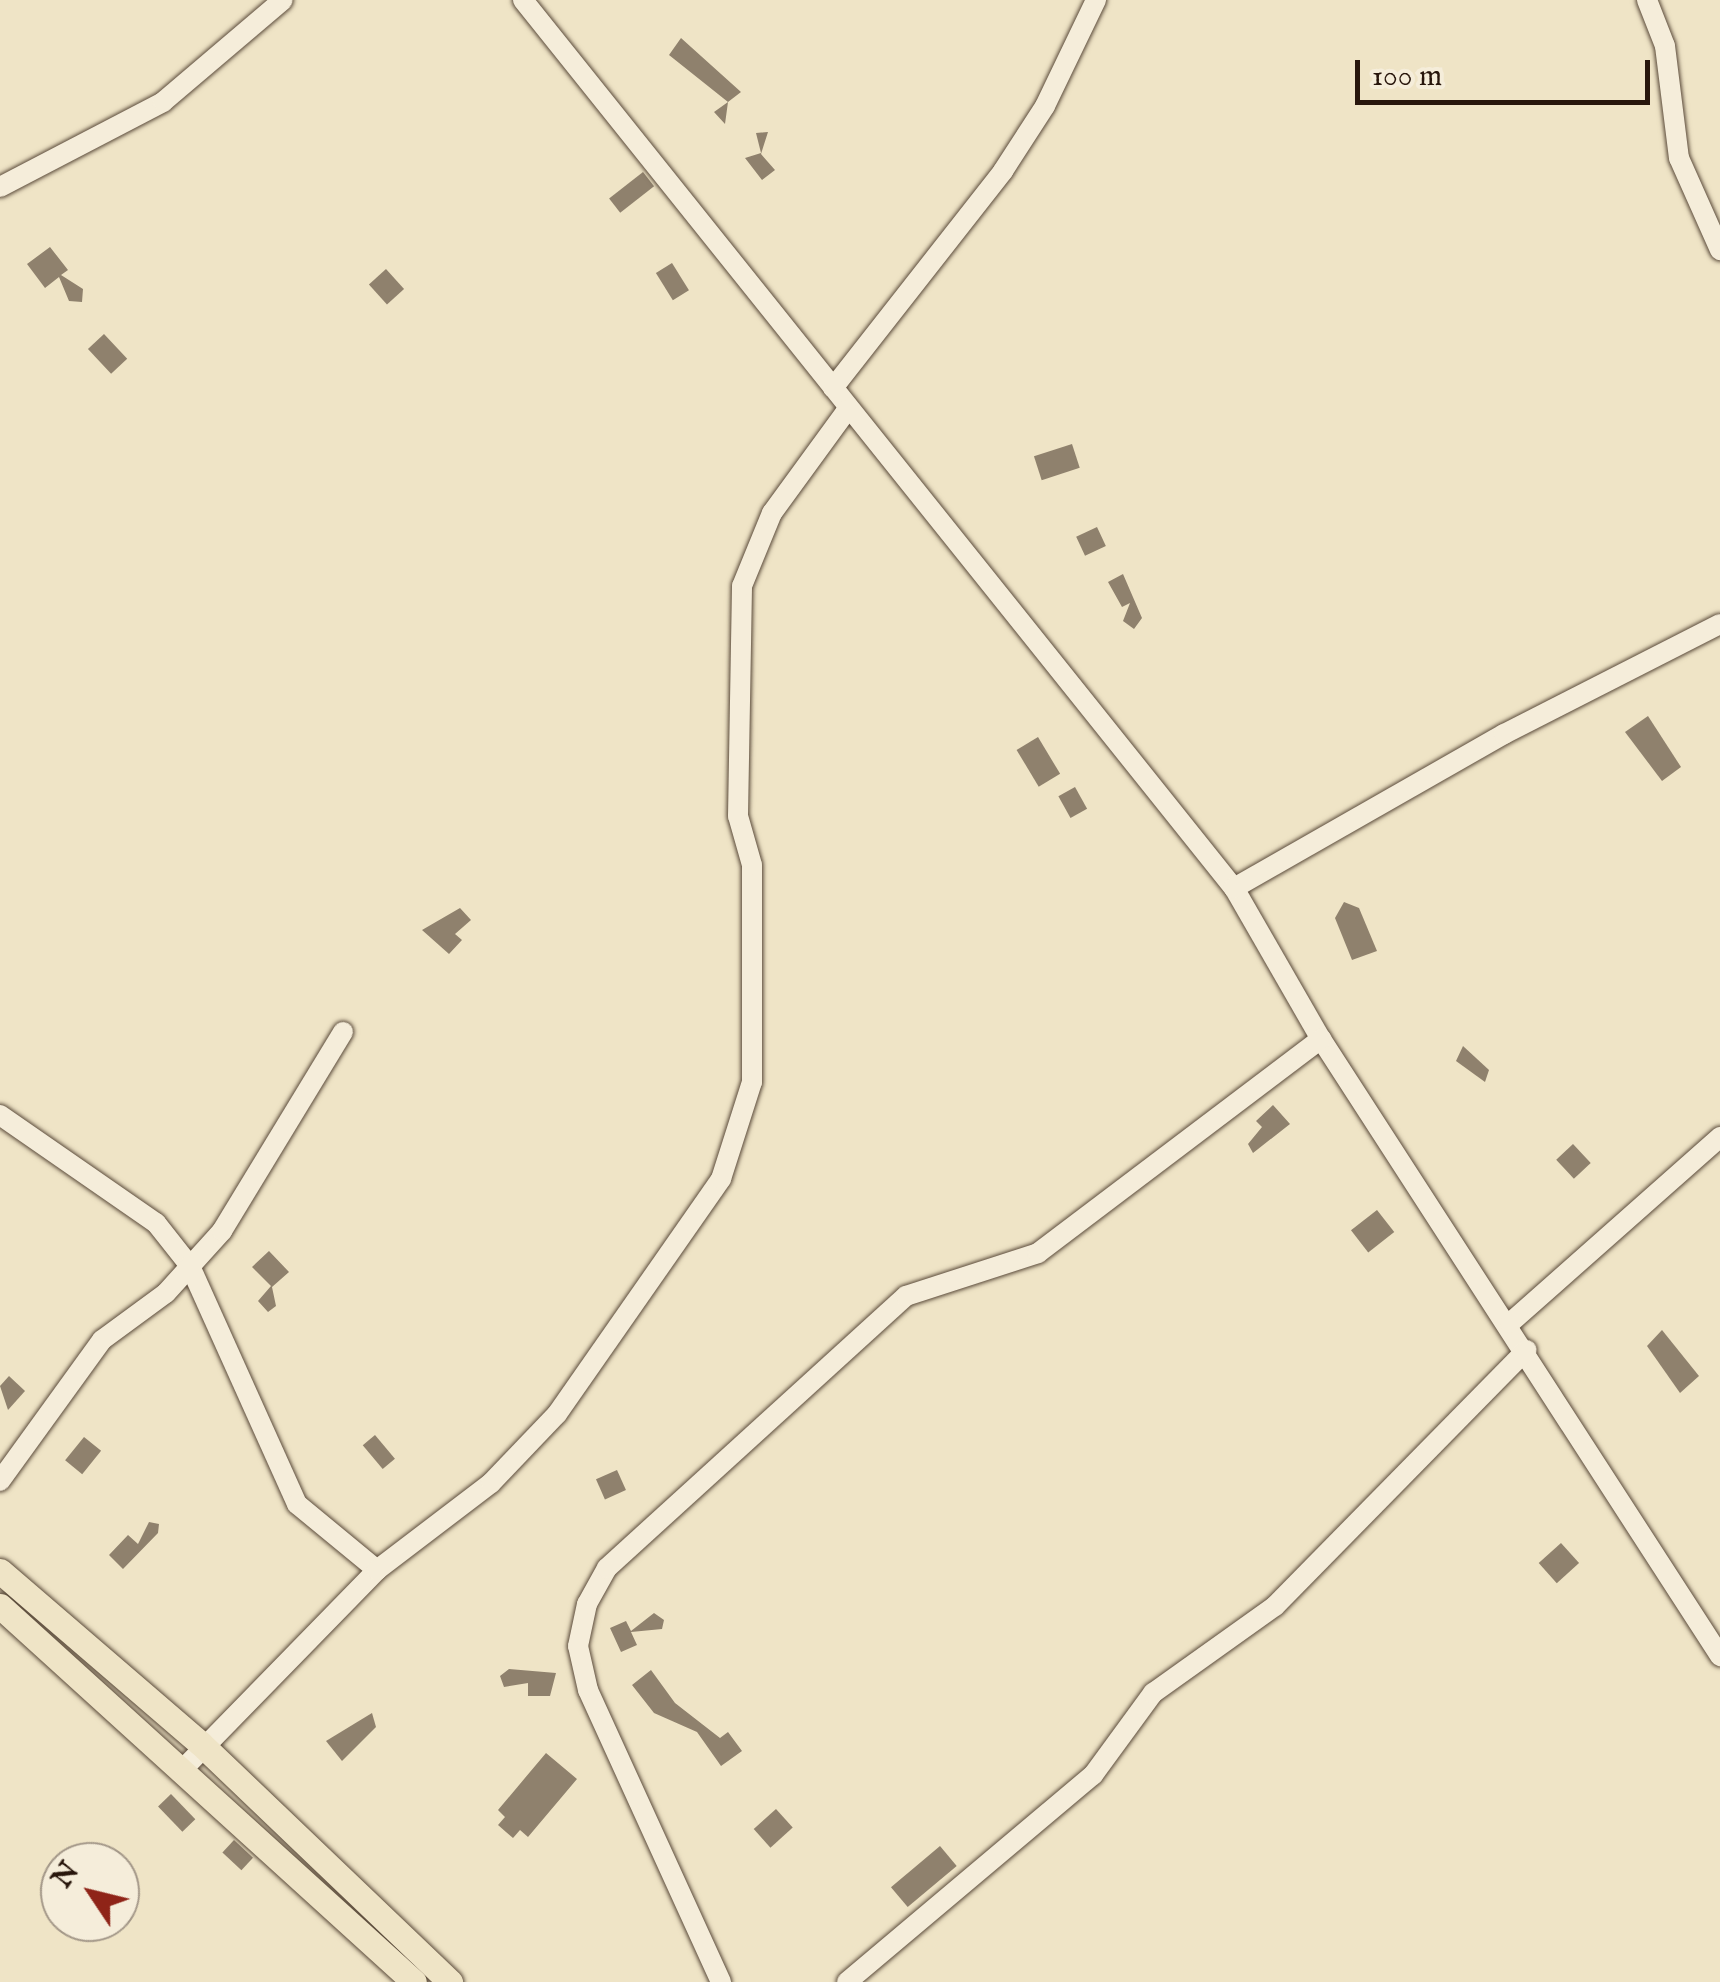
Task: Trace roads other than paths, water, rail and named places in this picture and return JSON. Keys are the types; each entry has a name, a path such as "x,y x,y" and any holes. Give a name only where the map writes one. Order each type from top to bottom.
{"main road":[{"path":"0,1571 200,1744 450,1982"},
{"path":"0,1606 183,1768 414,1982"}],"street":[{"path":"0,187 164,102 283,0"},
{"path":"523,0 848,410 953,530 1234,888 1322,1038 1510,1323 1720,1656"},
{"path":"832,388 1002,171 1045,106 1096,0"},
{"path":"1647,0 1666,46 1679,158 1720,250"},
{"path":"183,1768 200,1744 377,1570 491,1483 557,1414 721,1179 752,1082 752,865 738,816 742,586 772,513 848,410"},
{"path":"1234,888 1504,734 1720,624"},
{"path":"0,1481 102,1340 190,1266 222,1231 343,1032"},
{"path":"721,1982 588,1690 578,1646 586,1604 608,1568 906,1296 1038,1254 1322,1038"},
{"path":"0,1116 156,1222 190,1266 297,1504 377,1570"},
{"path":"1510,1323 1720,1138"},
{"path":"846,1982 1092,1775 1153,1693 1275,1606 1527,1350"}]}
